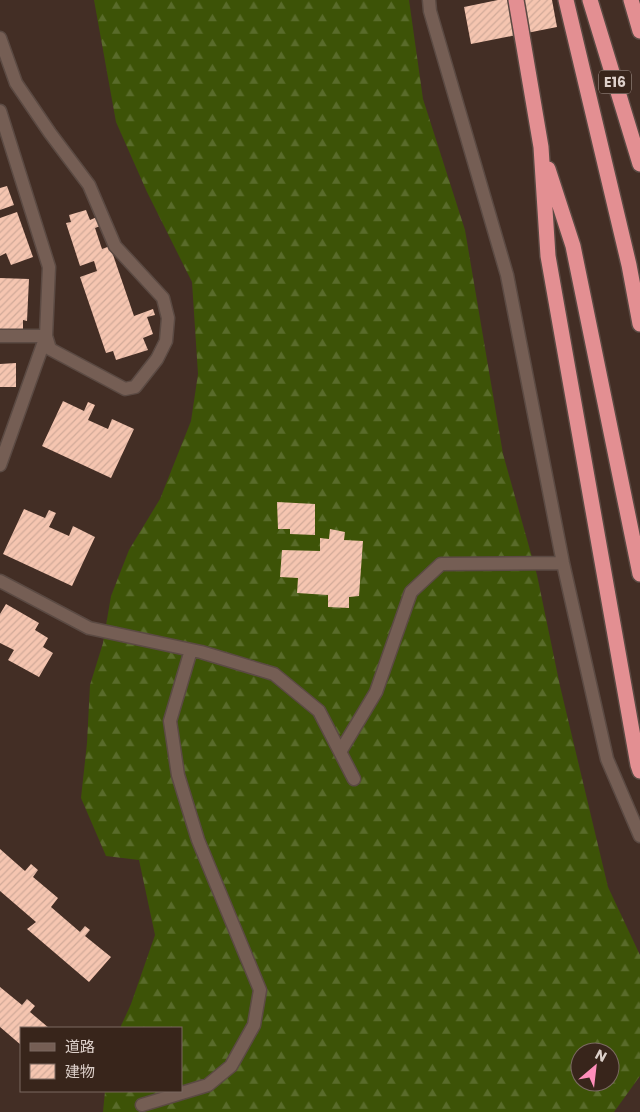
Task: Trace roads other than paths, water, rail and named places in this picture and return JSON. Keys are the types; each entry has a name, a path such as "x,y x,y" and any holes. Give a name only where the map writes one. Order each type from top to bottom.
{"highway":[{"path":"516,0 540,147 548,256 640,771"},
{"path":"566,0 629,265 640,324"},
{"name":"E16","path":"590,0 640,164"},
{"path":"631,0 640,31"},
{"path":"636,0 640,8"},
{"path":"540,147 573,246 640,574"}],"street":[{"path":"429,0 430,12 507,275 564,563 607,759 640,836"},
{"path":"0,38 16,83 50,133 89,184 114,246 163,298 168,318 166,341 157,359 134,387 125,389 50,349 46,336"},
{"path":"0,111 49,267 46,336 0,465"},
{"path":"0,336 46,336"},
{"path":"340,752 376,692 411,592 441,564 564,563"},
{"path":"0,580 88,628 191,650 274,674 319,711 354,779"},
{"path":"142,1105 208,1085 231,1066 254,1025 260,990 198,840 178,775 170,721 191,650"}]}
